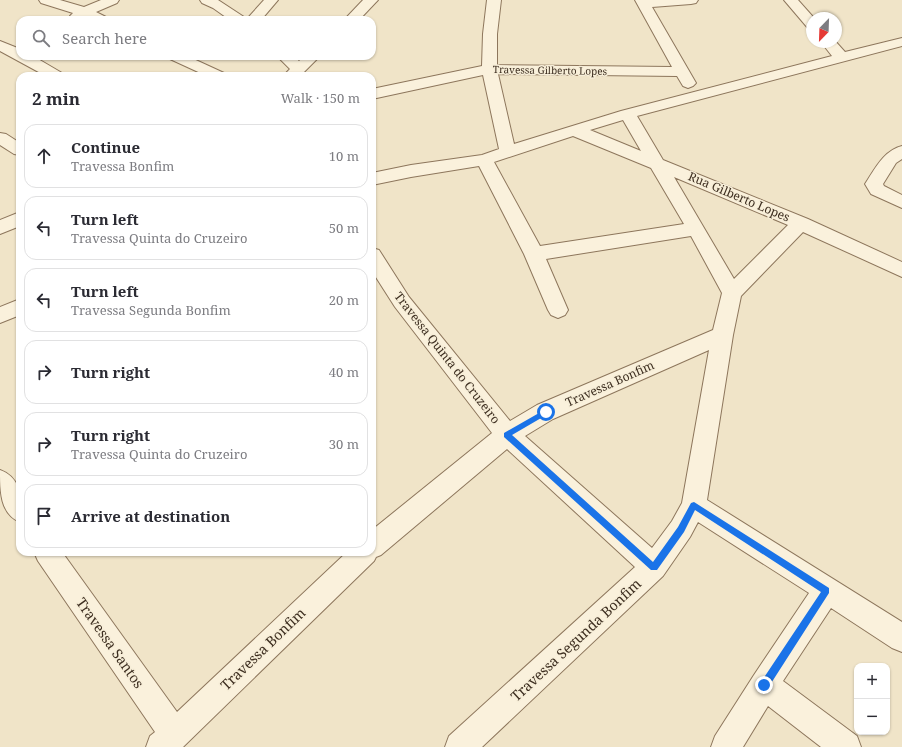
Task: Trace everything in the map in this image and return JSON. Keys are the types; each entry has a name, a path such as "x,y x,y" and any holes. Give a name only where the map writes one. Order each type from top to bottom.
{"street":[{"path":"46,0 85,12 93,16"},
{"path":"77,16 112,0"},
{"path":"257,16 271,0"},
{"path":"355,16 370,0"},
{"path":"494,0 490,34 489,69 508,153"},
{"path":"691,0 643,2 696,96"},
{"path":"792,0 806,17"},
{"path":"217,2 233,16"},
{"path":"376,177 484,160 627,114 902,42"},
{"path":"833,48 841,57"},
{"path":"28,60 50,72"},
{"path":"184,60 210,72"},
{"path":"287,60 295,72 308,60"},
{"name":"Travessa Gilberto Lopes","path":"376,93 489,69 682,72"},
{"path":"627,114 696,229 732,293 801,222"},
{"name":"Rua Gilberto Lopes","path":"574,130 801,222 902,270"},
{"path":"0,138 16,148"},
{"path":"902,151 890,159 874,186 877,190 902,202"},
{"path":"484,160 534,254 558,310"},
{"path":"0,228 16,220"},
{"path":"534,254 696,229"},
{"name":"Travessa Quinta do Cruzeiro","path":"376,261 402,302 506,435 654,568"},
{"name":"Travessa Segunda Bonfim","path":"460,747 654,568 681,529 694,505 722,335 732,293"},
{"path":"0,315 16,309"},
{"name":"Travessa Bonfim","path":"376,539 506,435 546,412 722,335"},
{"path":"694,505 902,638"},
{"name":"Travessa Santos","path":"49,556 168,741"},
{"name":"Travessa Bonfim","path":"168,741 356,556"},
{"path":"726,747 764,685 826,590"},
{"path":"764,685 846,747"}],"route":[{"path":"546,412 506,435 654,568 681,529 694,505 826,590 764,685"}]}
